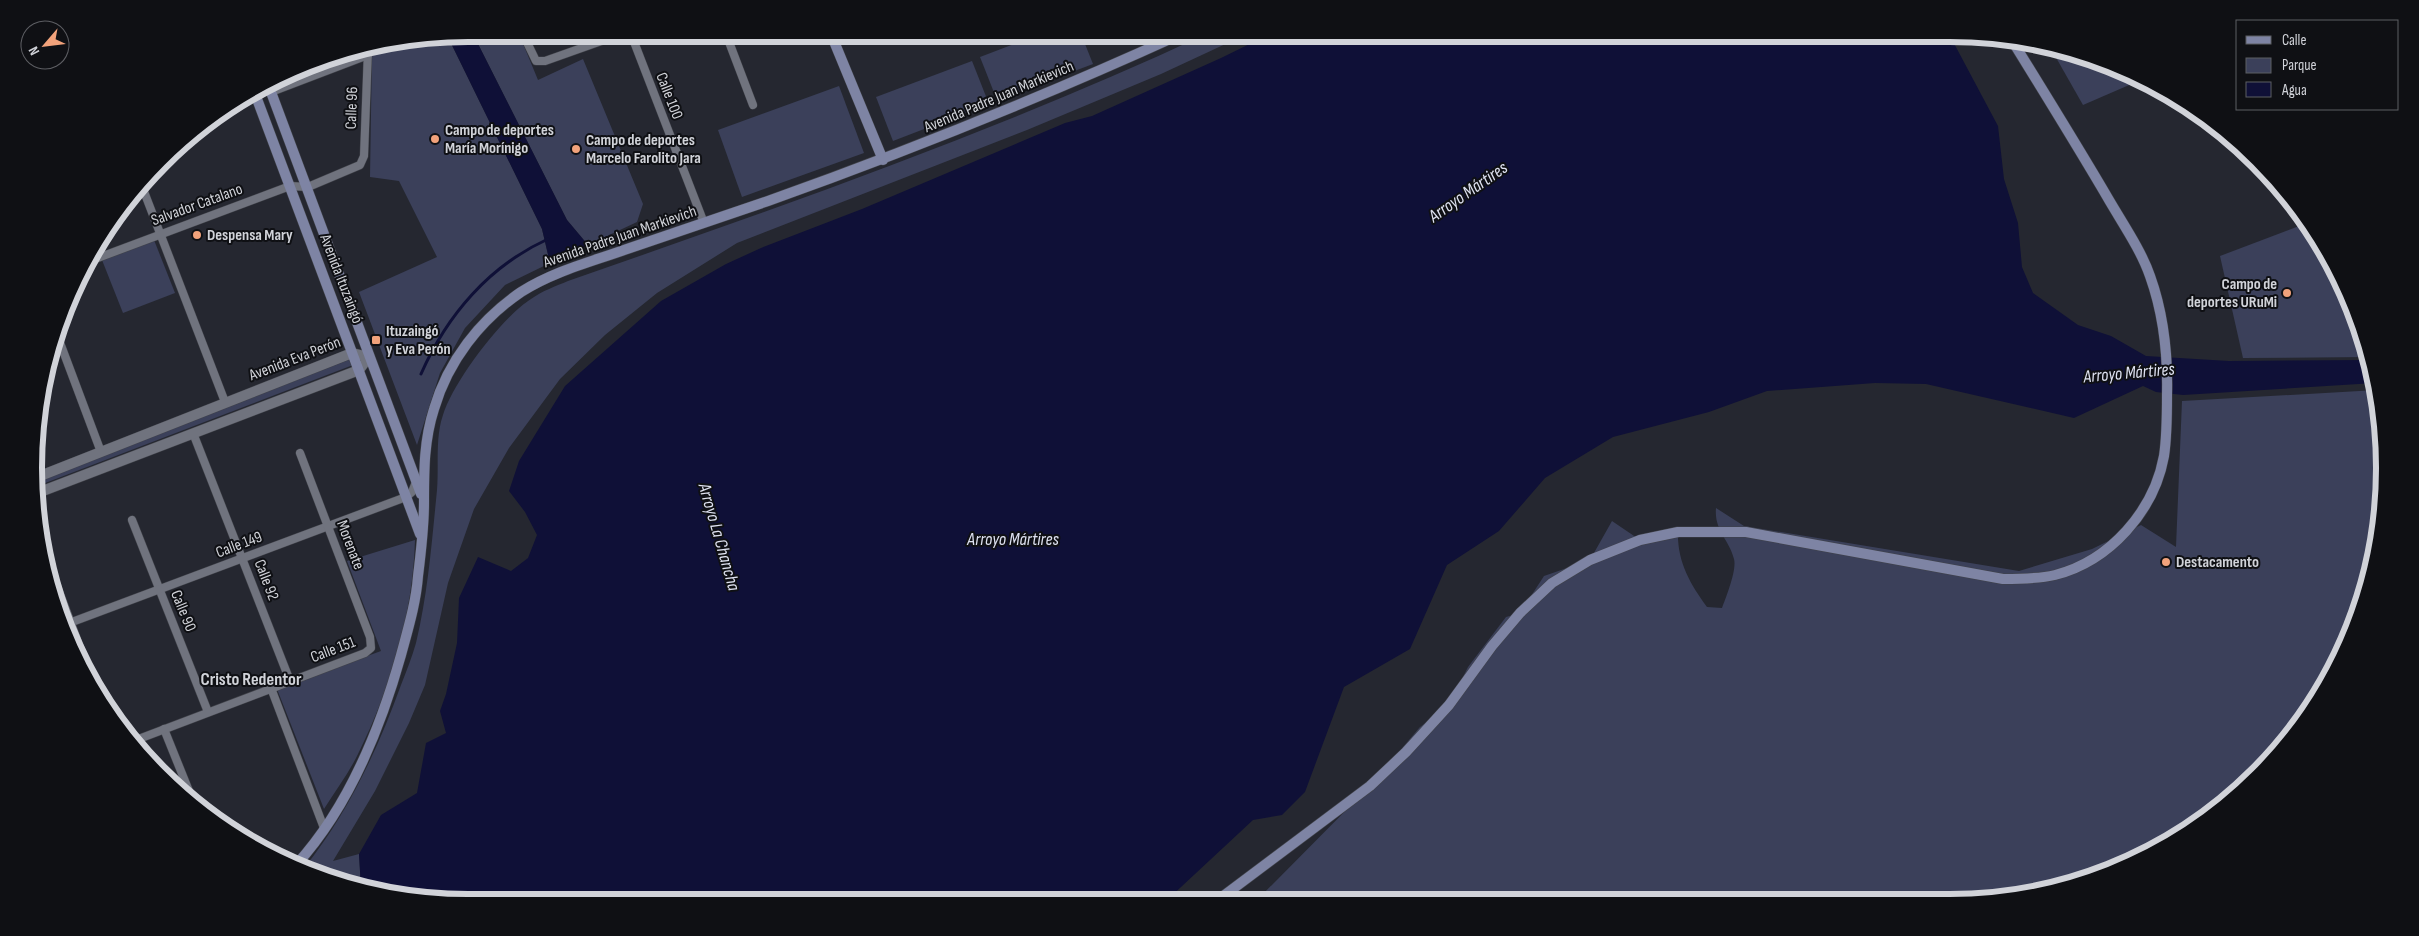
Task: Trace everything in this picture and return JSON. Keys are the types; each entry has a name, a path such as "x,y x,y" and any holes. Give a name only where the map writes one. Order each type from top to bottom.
{"main road":[{"path":"834,42 883,160"},
{"name":"Avenida Padre Juan Markievich","path":"301,859 324,828 345,795 368,751 392,686 411,620 418,578 424,502 423,463 428,434 444,381 454,362 474,334 497,309 551,275 883,160 1016,107 1163,42"},
{"path":"1226,894 1370,786 1406,752 1449,705 1492,646 1520,613 1552,583 1590,560 1640,540 1678,532 1746,532 2003,579 2031,579 2055,575 2076,568 2099,555 2119,540 2138,517 2155,486 2164,456 2168,356 2161,312 2150,275 2084,156 2016,48"},
{"name":"Avenida Ituzaingó","path":"271,91 424,502"},
{"name":"Avenida Ituzaingó","path":"257,99 421,535"}],"street":[{"path":"526,42 536,61 546,61 599,42"},
{"name":"Calle 100","path":"634,42 704,223"},
{"path":"729,42 753,105"},
{"name":"Calle 96","path":"308,188 360,165 364,156 368,55"},
{"path":"299,78 351,59"},
{"path":"290,186 308,188"},
{"name":"Salvador Catalano","path":"99,258 290,186"},
{"path":"144,192 225,402"},
{"path":"61,345 101,452"},
{"name":"Avenida Eva Perón","path":"42,475 352,353 369,357 359,370 43,491"},
{"name":"Calle 92","path":"193,433 290,681"},
{"name":"Morenate","path":"300,453 370,637 371,648"},
{"path":"406,496 412,492 416,482"},
{"name":"Calle 149","path":"72,622 406,496"},
{"name":"Calle 90","path":"132,520 208,712"},
{"name":"Calle 151","path":"140,739 365,653 371,648"},
{"path":"270,688 324,828"},
{"path":"164,729 188,789"}],"green space":[{"name":"Campo de deportes Marcelo Farolito Jara","path":"477,42 522,42 538,80 583,59 643,204 637,222 588,245 567,220"},
{"path":"1019,42 1084,42 1093,64 997,100 980,57"},
{"path":"1188,42 1230,42 1161,74 1027,130 737,243 657,293 605,335 560,379 509,448 474,509 448,583 425,685 409,723 375,791 333,861 359,854 361,880 309,862 348,804 372,757 414,648 424,605 429,566 437,490 438,442 443,415 448,401 480,351 506,320 531,299 568,281 890,166 1049,103"},
{"path":"451,43 542,229 550,263 505,285 465,328 440,373 417,445 359,292 437,257 399,181 370,177 372,54 412,46"},
{"path":"2055,56 2088,65 2133,83 2083,105"},
{"path":"972,61 989,104 893,141 876,97"},
{"path":"839,86 864,153 742,197 718,130"},
{"name":"Campo de deportes URuMi","path":"2300,225 2333,280 2354,331 2362,357 2243,358 2220,256"},
{"path":"154,240 175,293 123,313 102,260"},
{"path":"351,359 353,365 43,484 42,477"},
{"path":"2369,390 2376,440 2376,496 2368,551 2354,605 2333,656 2305,704 2271,749 2232,788 2187,822 2139,850 2088,871 2061,879 2007,890 1979,893 1263,894 1370,786 1420,727 1449,705 1468,667 1506,617 1520,613 1544,576 1590,560 1612,521 1640,540 1678,532 1682,562 1695,590 1707,607 1722,608 1731,584 1735,564 1732,552 1719,529 1716,508 1744,526 2019,571 2092,549 2141,525 2176,547 2182,401"},
{"path":"415,540 410,595 405,623 390,677 381,703 358,754 324,809 277,689 381,651 347,561"}],"water":[{"path":"477,42 567,220 588,245 550,263 542,229 451,43"},
{"name":"Arroyo Mártires","path":"1254,42 1953,42 1998,126 2004,179 2018,223 2022,267 2033,293 2078,325 2111,336 2146,356 2229,361 2362,360 2368,383 2183,395 2156,392 2143,386 2074,418 1926,384 1875,383 1767,391 1709,412 1613,437 1545,478 1499,531 1447,565 1410,649 1344,687 1305,792 1282,815 1253,820 1174,894 468,894 412,890 361,880 359,854 381,815 417,793 426,743 446,733 440,711 446,694 457,643 459,598 478,557 511,571 528,558 537,535 525,512 509,491 519,461 565,386 661,301 726,264 1065,123 1092,116"}],"waterway":[{"path":"421,374 444,332 472,294 507,263 548,239"}],"place":[{"name":"Campo de deportes María Morínigo","path":"435,139"},
{"name":"Campo de deportes Marcelo Farolito Jara","path":"576,149"},
{"name":"Despensa Mary","path":"197,235"},
{"name":"Campo de deportes URuMi","path":"2287,293"},
{"name":"Ituzaingó y Eva Perón","path":"376,340"},
{"name":"Destacamento","path":"2166,562"}],"district":[{"name":"Cristo Redentor","path":"251,679"}],"water label":[{"name":"Arroyo La Chancha","path":"719,537"}]}
